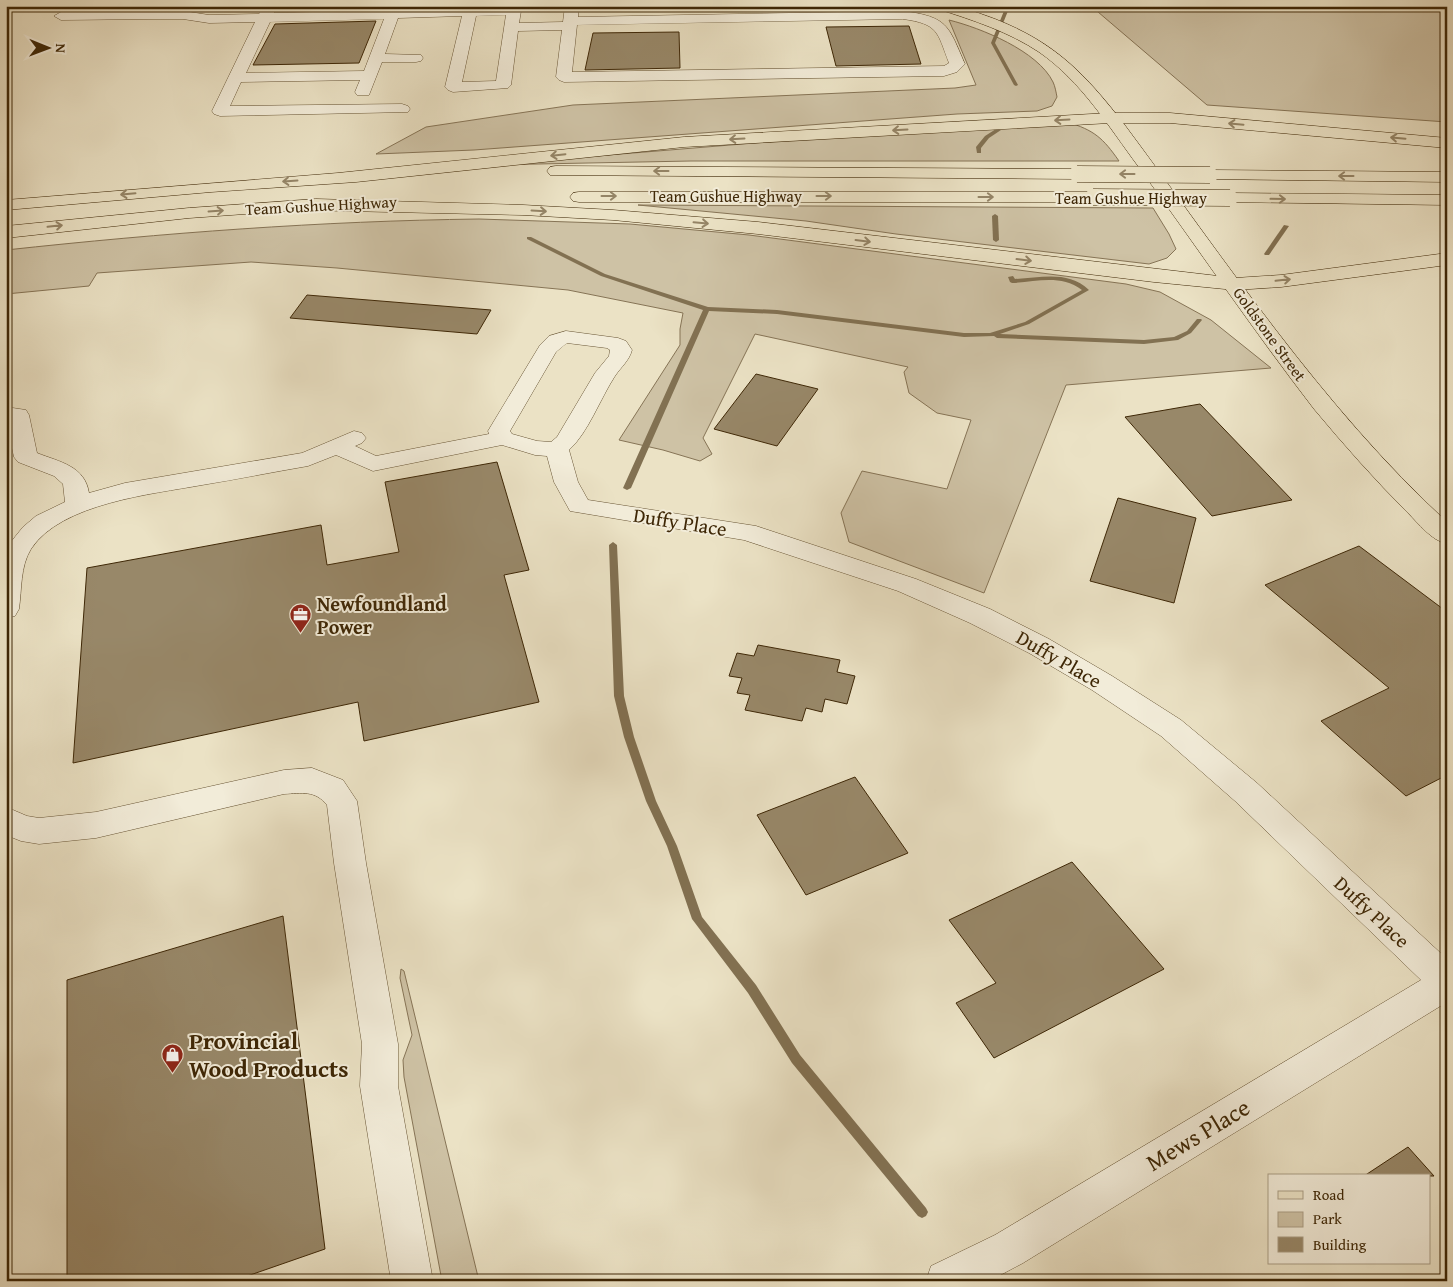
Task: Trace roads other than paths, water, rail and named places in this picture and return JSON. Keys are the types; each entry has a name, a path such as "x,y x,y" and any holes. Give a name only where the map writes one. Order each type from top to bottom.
{"main road":[{"name":"Goldstone Street","path":"943,6 961,11 1002,28 1044,50 1082,83 1235,284 1306,384 1342,428 1390,481 1447,536"},
{"path":"339,178 684,142 1110,118 1170,118 1447,143"},
{"name":"Team Gushue Highway","path":"6,205 339,178 466,173 612,171 1447,177"},
{"name":"Team Gushue Highway","path":"6,232 189,213 423,199 566,197 1093,197 1447,200"},
{"path":"298,205 523,210 614,215 758,228 1235,284 1281,281 1447,259"}],"street":[{"path":"268,11 220,112 402,109"},
{"path":"61,17 168,21 207,19 268,11 390,21 425,27"},
{"path":"390,21 470,12 514,11 503,85 453,86 470,12"},
{"path":"512,27 571,18 910,15 924,17 935,21 941,26 957,64 944,71 564,78 571,18"},
{"path":"357,110 390,21"},
{"path":"382,43 402,43"},
{"path":"376,58 416,58"},
{"path":"236,78 369,75"},
{"path":"344,92 381,91"},
{"path":"228,93 248,93"},
{"path":"6,609 14,559 34,530 78,505 125,491 308,459 346,442 373,464 480,444 502,438 535,448 556,449 566,441 606,373 619,357 621,350 619,345 581,337 566,337 556,340 547,349 499,431 502,438"},
{"path":"6,414 18,415 26,457 62,471 75,482 78,505"},
{"name":"Duffy Place","path":"556,449 566,482 579,506 747,532 906,585 980,616 1039,646 1102,683 1171,728 1246,792 1447,983"},
{"path":"6,820 21,828 39,831 61,830 96,825 284,782 312,780 332,789 342,801 350,863 380,1044 379,1086 412,1281"},
{"name":"Mews Place","path":"946,1281 1009,1249 1447,983"}],"waterway":[{"path":"1008,6 993,43 1016,85"},
{"path":"979,152 978,148 987,137 998,130"},
{"path":"995,216 996,240"},
{"path":"1267,254 1286,226"},
{"path":"529,238 603,275 707,309"},
{"path":"707,309 777,312 964,335 991,335 1027,323 1086,290 1069,280 1060,278 1012,281 1011,277"},
{"path":"627,488 707,309"},
{"path":"997,336 1144,342 1176,339 1189,332 1199,320"},
{"path":"613,545 619,696 629,737 651,801 672,846 697,919 752,989 796,1059 922,1212"}],"place":[{"name":"Newfoundland Power","path":"301,634"},
{"name":"Provincial Wood Products","path":"173,1074"}]}
